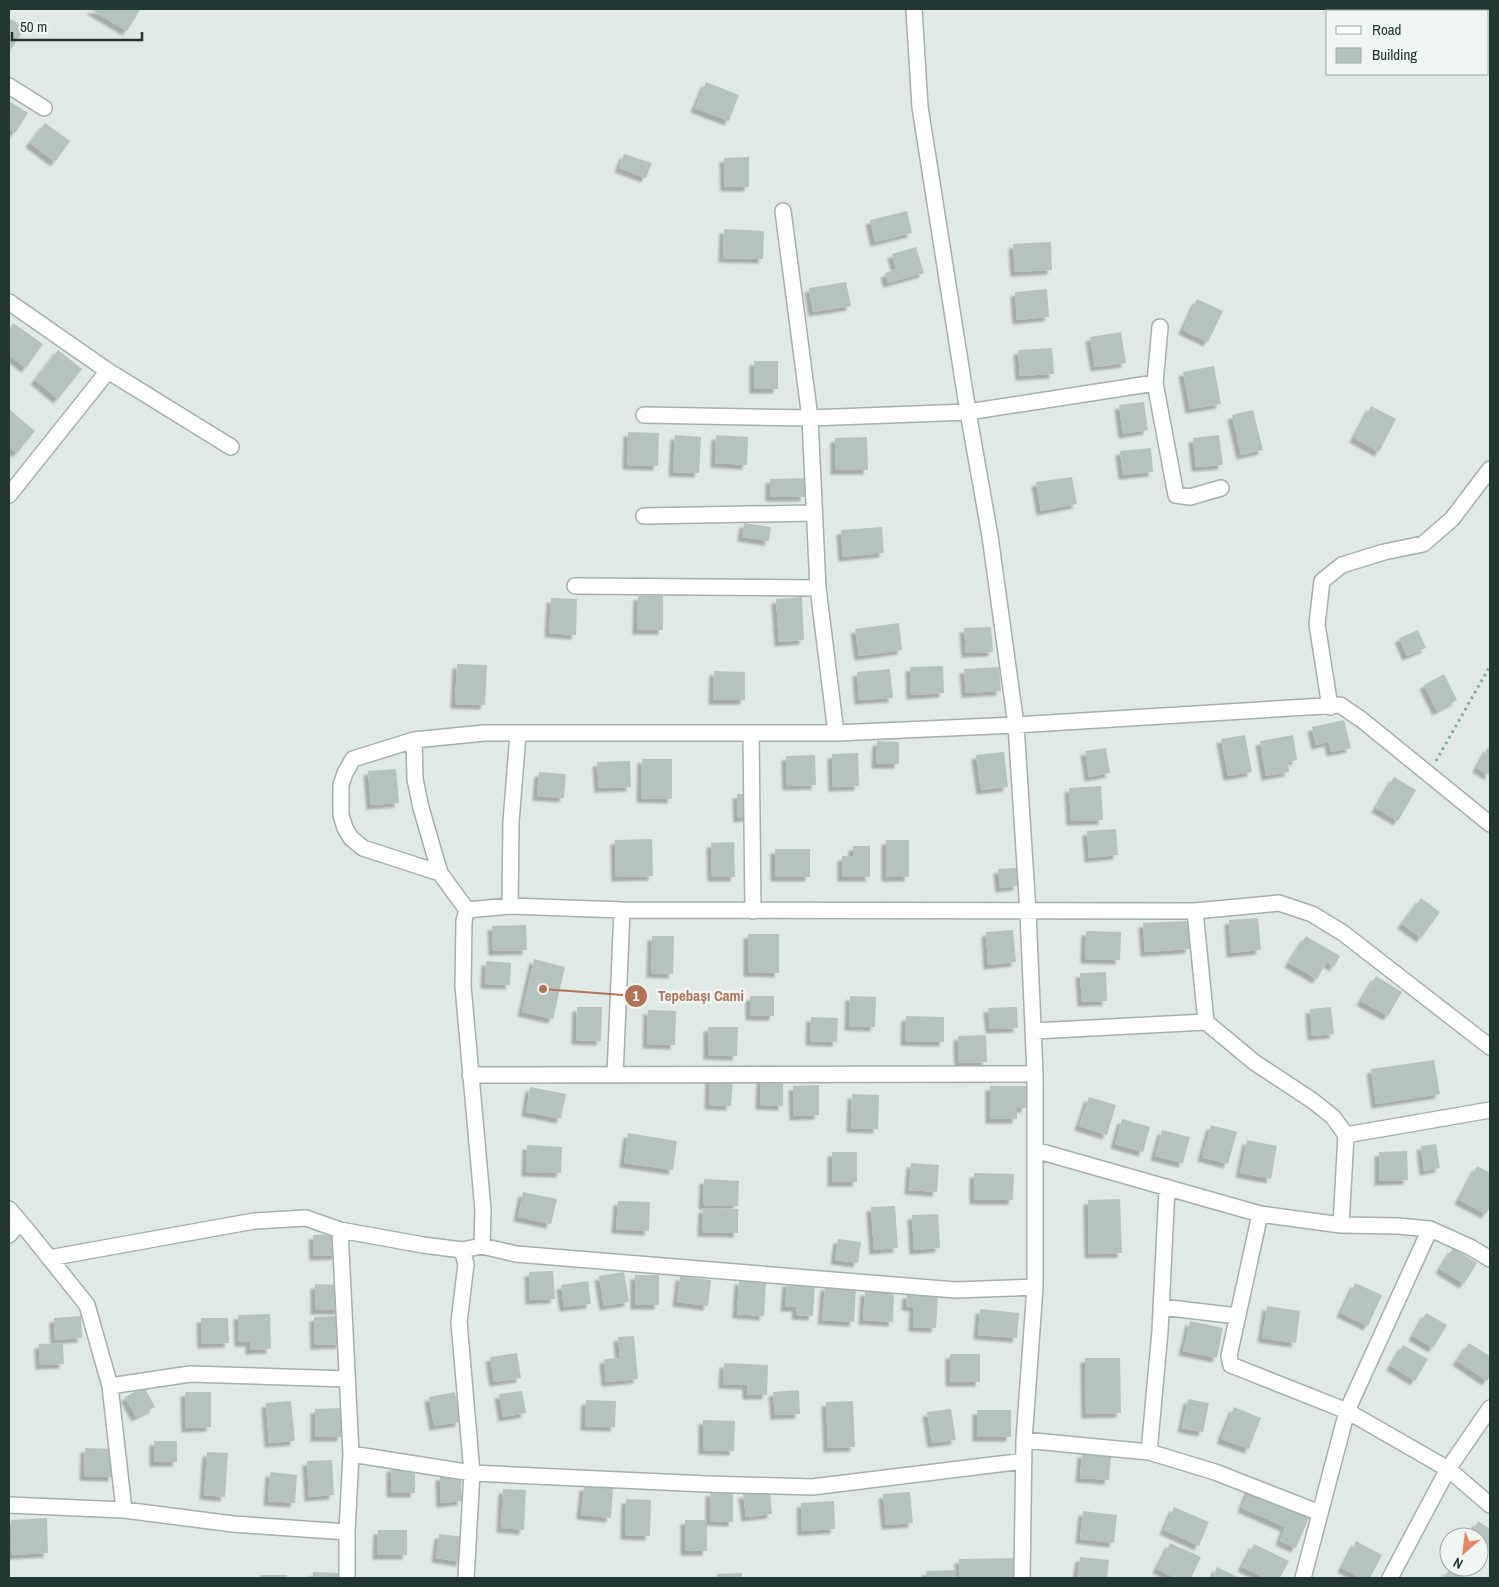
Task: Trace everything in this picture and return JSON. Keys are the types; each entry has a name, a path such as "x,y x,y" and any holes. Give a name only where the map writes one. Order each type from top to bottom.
{"street":[{"path":"914,9 920,107 968,412 990,536 1016,725 1028,912 1035,1074 1035,1287 1024,1440 1022,1578"},
{"path":"9,86 44,108"},
{"path":"783,211 810,418 818,588 836,733"},
{"path":"9,302 108,371 231,448"},
{"path":"1160,327 1155,383 1176,495 1190,497 1221,488"},
{"path":"9,495 108,371"},
{"path":"644,415 810,418 968,412 1155,383"},
{"path":"1330,707 1317,624 1322,581 1342,565 1384,552 1423,544 1452,519 1490,469"},
{"path":"644,516 813,513"},
{"path":"575,586 818,588"},
{"path":"440,873 363,848 351,838 345,828 341,815 341,785 353,759 414,740 484,733 836,733 1016,725 1340,705 1430,773 1490,824"},
{"path":"751,733 753,911"},
{"path":"510,906 511,822 518,734"},
{"path":"414,740 415,779 421,808 440,873 467,910"},
{"path":"467,910 510,906 622,910 753,911 1195,911 1278,903 1312,914 1343,933 1490,1048"},
{"path":"467,910 464,922 463,986 483,1210 482,1246"},
{"path":"615,1075 622,910"},
{"path":"1195,911 1206,1022"},
{"path":"1034,1031 1206,1022 1254,1062 1313,1101 1333,1117 1346,1135 1341,1225"},
{"path":"470,1074 1035,1074"},
{"path":"1346,1135 1490,1110"},
{"path":"1035,1150 1260,1214 1341,1225 1398,1226 1430,1230 1470,1247 1490,1259"},
{"path":"1148,1452 1161,1307 1167,1188"},
{"path":"9,1209 87,1305 110,1386 124,1510"},
{"path":"1260,1214 1229,1356 1231,1365 1347,1411 1448,1469 1490,1505"},
{"path":"49,1258 254,1221 306,1218 340,1230 462,1250 482,1246 516,1254 955,1290 1035,1287"},
{"path":"9,1234 20,1222"},
{"path":"340,1230 352,1454 347,1532 347,1578"},
{"path":"1303,1578 1347,1411 1430,1230"},
{"path":"462,1250 466,1264 459,1322 472,1473 466,1578"},
{"path":"1161,1307 1238,1316"},
{"path":"110,1386 190,1374 347,1379"},
{"path":"1390,1578 1448,1469 1490,1408"},
{"path":"1024,1440 1148,1452 1215,1472 1320,1513"},
{"path":"352,1454 472,1473 812,1487 1024,1461"},
{"path":"9,1505 124,1510 234,1524 347,1532"}],"path":[{"path":"1430,773 1490,666"}],"building":[{"path":"90,9 137,9 140,10 127,31"},
{"path":"11,19 25,28 12,48 9,46 9,23"},
{"path":"706,82 739,95 729,121 695,108"},
{"path":"9,101 28,113 15,133 9,129"},
{"path":"45,123 70,141 55,162 30,143"},
{"path":"624,154 652,163 646,178 619,168"},
{"path":"749,157 749,187 725,187 724,158"},
{"path":"907,211 912,233 875,242 870,220"},
{"path":"724,229 764,231 763,259 723,258"},
{"path":"1051,242 1052,270 1015,272 1013,244"},
{"path":"916,247 924,273 888,283 885,273 896,269 892,254"},
{"path":"846,282 851,306 813,312 809,288"},
{"path":"1047,289 1049,317 1017,320 1015,292"},
{"path":"1197,299 1223,311 1208,342 1183,330"},
{"path":"13,323 43,344 26,368 9,355 9,330"},
{"path":"1121,332 1126,363 1095,367 1090,337"},
{"path":"1052,348 1054,374 1020,376 1018,350"},
{"path":"58,350 82,369 58,399 35,380"},
{"path":"754,361 778,361 778,389 754,389"},
{"path":"1214,366 1221,404 1190,409 1183,372"},
{"path":"1144,402 1148,430 1123,434 1119,405"},
{"path":"1371,406 1396,419 1379,452 1354,438"},
{"path":"9,409 35,431 17,453 9,447"},
{"path":"1253,410 1263,450 1241,455 1232,415"},
{"path":"628,432 659,433 658,466 627,465"},
{"path":"675,435 701,437 699,473 673,472"},
{"path":"716,435 748,437 747,465 715,463"},
{"path":"1219,435 1223,465 1196,467 1193,438"},
{"path":"867,437 868,470 835,470 835,438"},
{"path":"1151,448 1153,472 1123,475 1120,451"},
{"path":"1072,477 1077,504 1041,511 1036,482"},
{"path":"805,478 805,497 770,497 770,479"},
{"path":"744,523 771,527 769,541 742,537"},
{"path":"882,527 884,553 843,557 841,530"},
{"path":"638,596 663,596 663,630 637,630"},
{"path":"802,597 804,640 779,642 776,599"},
{"path":"551,598 577,599 576,635 549,633"},
{"path":"899,623 902,650 859,656 855,629"},
{"path":"991,627 993,652 966,653 964,628"},
{"path":"1418,630 1426,648 1407,656 1399,638"},
{"path":"457,664 487,665 485,705 455,704"},
{"path":"943,666 944,693 911,695 910,667"},
{"path":"999,667 1001,691 966,693 964,669"},
{"path":"890,669 893,698 859,700 857,672"},
{"path":"714,671 745,672 745,700 713,700"},
{"path":"1444,674 1457,700 1437,711 1424,685"},
{"path":"1344,720 1351,748 1331,752 1329,742 1316,745 1312,727"},
{"path":"1245,735 1252,772 1228,776 1221,739"},
{"path":"1293,735 1297,760 1288,762 1289,772 1266,776 1260,741"},
{"path":"877,741 899,742 899,764 876,764"},
{"path":"1488,747 1490,748 1490,776 1477,768"},
{"path":"1106,748 1110,773 1089,777 1085,751"},
{"path":"1004,752 1008,787 981,790 976,755"},
{"path":"858,753 859,786 833,787 832,754"},
{"path":"815,755 816,785 787,786 786,756"},
{"path":"642,759 672,759 672,799 641,798"},
{"path":"630,761 631,787 599,788 597,762"},
{"path":"396,769 399,803 371,805 368,771"},
{"path":"539,772 566,774 564,798 537,796"},
{"path":"1394,777 1416,790 1398,821 1376,808"},
{"path":"1101,786 1103,820 1071,821 1069,788"},
{"path":"737,794 748,794 749,817 738,818"},
{"path":"1116,829 1118,855 1089,858 1087,831"},
{"path":"652,839 653,876 616,877 615,840"},
{"path":"886,840 909,840 909,877 886,877"},
{"path":"734,842 735,877 712,877 711,843"},
{"path":"853,846 870,846 870,877 842,877 842,856 853,856"},
{"path":"775,849 810,849 810,877 775,877"},
{"path":"1016,868 1018,886 1000,888 998,869"},
{"path":"1421,898 1440,912 1421,938 1402,924"},
{"path":"1258,918 1261,950 1231,953 1229,920"},
{"path":"1188,921 1190,949 1145,952 1143,923"},
{"path":"526,925 527,950 493,951 492,926"},
{"path":"1013,930 1016,962 988,965 986,932"},
{"path":"1086,931 1121,932 1120,960 1085,959"},
{"path":"748,934 779,934 779,973 748,972"},
{"path":"652,936 674,936 673,974 651,973"},
{"path":"1306,936 1340,956 1334,967 1327,962 1317,979 1289,963"},
{"path":"534,959 565,967 553,1019 522,1012"},
{"path":"486,961 511,963 510,985 485,984"},
{"path":"1106,972 1107,1001 1082,1002 1080,973"},
{"path":"1376,976 1402,992 1388,1016 1361,1001"},
{"path":"750,996 774,996 774,1016 750,1016"},
{"path":"850,996 876,997 875,1027 849,1026"},
{"path":"577,1007 602,1007 601,1041 576,1040"},
{"path":"1017,1007 1018,1028 990,1029 988,1008"},
{"path":"1331,1007 1334,1034 1312,1036 1310,1009"},
{"path":"648,1010 676,1011 675,1045 647,1044"},
{"path":"906,1016 944,1017 944,1042 905,1041"},
{"path":"811,1017 838,1018 837,1042 810,1041"},
{"path":"708,1027 738,1027 737,1056 708,1055"},
{"path":"986,1035 987,1062 959,1063 958,1036"},
{"path":"1434,1060 1440,1094 1376,1104 1371,1069"},
{"path":"710,1077 733,1078 731,1106 709,1105"},
{"path":"761,1078 783,1078 783,1106 760,1105"},
{"path":"819,1085 819,1115 794,1116 793,1086"},
{"path":"990,1086 1026,1086 1026,1108 1017,1108 1017,1119 990,1119"},
{"path":"530,1087 566,1094 561,1119 526,1112"},
{"path":"852,1094 879,1095 878,1129 851,1128"},
{"path":"1089,1097 1116,1105 1107,1135 1079,1126"},
{"path":"1122,1119 1150,1127 1143,1152 1115,1144"},
{"path":"1211,1125 1237,1132 1228,1164 1202,1157"},
{"path":"1162,1130 1190,1137 1183,1163 1155,1156"},
{"path":"628,1133 677,1141 673,1170 624,1163"},
{"path":"1247,1140 1277,1146 1271,1179 1240,1173"},
{"path":"1436,1144 1440,1168 1424,1171 1421,1146"},
{"path":"527,1145 562,1147 561,1173 526,1172"},
{"path":"1407,1151 1408,1180 1379,1181 1379,1152"},
{"path":"832,1152 857,1152 857,1182 832,1182"},
{"path":"911,1163 939,1165 937,1192 909,1190"},
{"path":"1477,1166 1490,1173 1490,1207 1486,1214 1459,1200"},
{"path":"974,1173 1014,1174 1013,1200 974,1200"},
{"path":"704,1179 739,1181 738,1206 703,1205"},
{"path":"523,1192 557,1199 551,1224 518,1217"},
{"path":"1120,1199 1122,1253 1089,1254 1088,1200"},
{"path":"618,1201 650,1202 649,1231 616,1229"},
{"path":"895,1206 898,1248 874,1250 871,1207"},
{"path":"703,1208 738,1209 738,1233 702,1232"},
{"path":"938,1214 940,1248 914,1250 912,1215"},
{"path":"337,1234 338,1255 314,1256 313,1235"},
{"path":"838,1239 861,1242 858,1263 835,1260"},
{"path":"1453,1248 1477,1263 1464,1284 1440,1269"},
{"path":"553,1271 555,1299 530,1300 529,1272"},
{"path":"624,1272 629,1302 604,1306 599,1276"},
{"path":"635,1275 659,1275 659,1305 635,1305"},
{"path":"680,1276 711,1280 708,1306 677,1302"},
{"path":"739,1280 766,1282 764,1316 737,1314"},
{"path":"588,1281 591,1304 564,1307 561,1285"},
{"path":"787,1282 815,1284 813,1316 796,1315 797,1307 785,1307"},
{"path":"1355,1283 1382,1295 1368,1326 1341,1313"},
{"path":"315,1284 341,1285 340,1310 315,1310"},
{"path":"825,1286 856,1288 854,1322 822,1320"},
{"path":"865,1291 894,1292 893,1322 863,1320"},
{"path":"907,1294 938,1296 936,1328 913,1327 914,1307 906,1306"},
{"path":"1267,1306 1300,1311 1296,1343 1262,1338"},
{"path":"980,1309 1019,1313 1017,1338 978,1335"},
{"path":"1426,1313 1447,1325 1433,1348 1413,1336"},
{"path":"270,1314 271,1349 250,1350 250,1342 239,1342 238,1315"},
{"path":"81,1316 82,1338 55,1340 54,1318"},
{"path":"340,1316 341,1344 315,1345 314,1317"},
{"path":"201,1318 228,1318 229,1343 202,1344"},
{"path":"1190,1321 1223,1328 1217,1358 1183,1351"},
{"path":"634,1336 638,1379 606,1382 604,1359 620,1358 618,1337"},
{"path":"63,1343 64,1364 40,1365 39,1344"},
{"path":"1469,1343 1490,1356 1490,1376 1487,1381 1457,1361"},
{"path":"1403,1345 1428,1359 1415,1381 1391,1366"},
{"path":"517,1353 521,1378 494,1382 490,1357"},
{"path":"950,1354 980,1354 980,1382 950,1382"},
{"path":"1085,1358 1120,1358 1121,1413 1086,1414"},
{"path":"724,1363 768,1365 767,1395 747,1395 747,1385 723,1384"},
{"path":"144,1387 155,1407 136,1417 125,1397"},
{"path":"799,1390 800,1414 775,1415 773,1392"},
{"path":"522,1391 526,1413 503,1417 499,1394"},
{"path":"185,1392 211,1392 211,1427 186,1428"},
{"path":"455,1392 460,1422 434,1426 429,1397"},
{"path":"1188,1399 1209,1403 1203,1432 1182,1428"},
{"path":"586,1400 616,1401 615,1427 585,1426"},
{"path":"291,1401 295,1441 269,1443 266,1403"},
{"path":"853,1401 855,1447 828,1448 826,1402"},
{"path":"1234,1407 1261,1418 1249,1449 1221,1439"},
{"path":"341,1408 342,1437 315,1437 315,1409"},
{"path":"951,1409 956,1440 932,1443 927,1412"},
{"path":"977,1410 1011,1410 1011,1437 977,1437"},
{"path":"703,1420 735,1421 734,1451 703,1450"},
{"path":"154,1441 177,1441 177,1462 154,1462"},
{"path":"85,1448 114,1449 113,1477 84,1476"},
{"path":"207,1452 228,1453 225,1497 204,1495"},
{"path":"1082,1453 1111,1456 1109,1480 1080,1478"},
{"path":"332,1460 334,1495 309,1497 307,1461"},
{"path":"391,1467 415,1467 415,1493 391,1493"},
{"path":"270,1472 297,1475 295,1503 268,1501"},
{"path":"461,1475 462,1501 441,1503 440,1476"},
{"path":"584,1486 613,1488 611,1518 581,1515"},
{"path":"1250,1487 1311,1513 1296,1548 1280,1541 1285,1527 1242,1508"},
{"path":"503,1489 526,1490 524,1530 501,1528"},
{"path":"770,1491 772,1514 746,1517 743,1494"},
{"path":"710,1492 733,1493 733,1522 710,1521"},
{"path":"910,1492 913,1523 886,1525 883,1494"},
{"path":"626,1499 651,1500 650,1536 625,1535"},
{"path":"834,1501 835,1529 802,1531 801,1503"},
{"path":"1174,1507 1209,1522 1199,1546 1164,1530"},
{"path":"1083,1511 1117,1515 1114,1543 1080,1539"},
{"path":"47,1518 48,1553 12,1555 11,1520"},
{"path":"685,1520 707,1520 707,1551 685,1551"},
{"path":"1478,1521 1487,1527 1475,1527"},
{"path":"1489,1528 1490,1529 1489,1548"},
{"path":"378,1530 407,1530 407,1555 377,1555"},
{"path":"439,1534 464,1537 461,1562 436,1558"},
{"path":"1356,1541 1382,1555 1370,1578 1360,1578 1342,1568"},
{"path":"1170,1543 1201,1557 1191,1578 1176,1578 1157,1569"},
{"path":"1254,1544 1289,1561 1280,1578 1265,1578 1242,1567"},
{"path":"1080,1557 1109,1560 1107,1578 1077,1578"},
{"path":"1018,1558 1019,1578 960,1578 959,1559"},
{"path":"1217,1567 1240,1578 1212,1578"},
{"path":"956,1570 956,1578 926,1578 926,1571"},
{"path":"313,1572 338,1573 338,1578 313,1578"},
{"path":"742,1573 742,1578 717,1578 717,1574"},
{"path":"260,1575 287,1575 287,1578 260,1578"},
{"path":"1463,1577 1465,1578 1444,1578"}],"place":[{"name":"Tepebaşı Cami","path":"543,989"}]}
